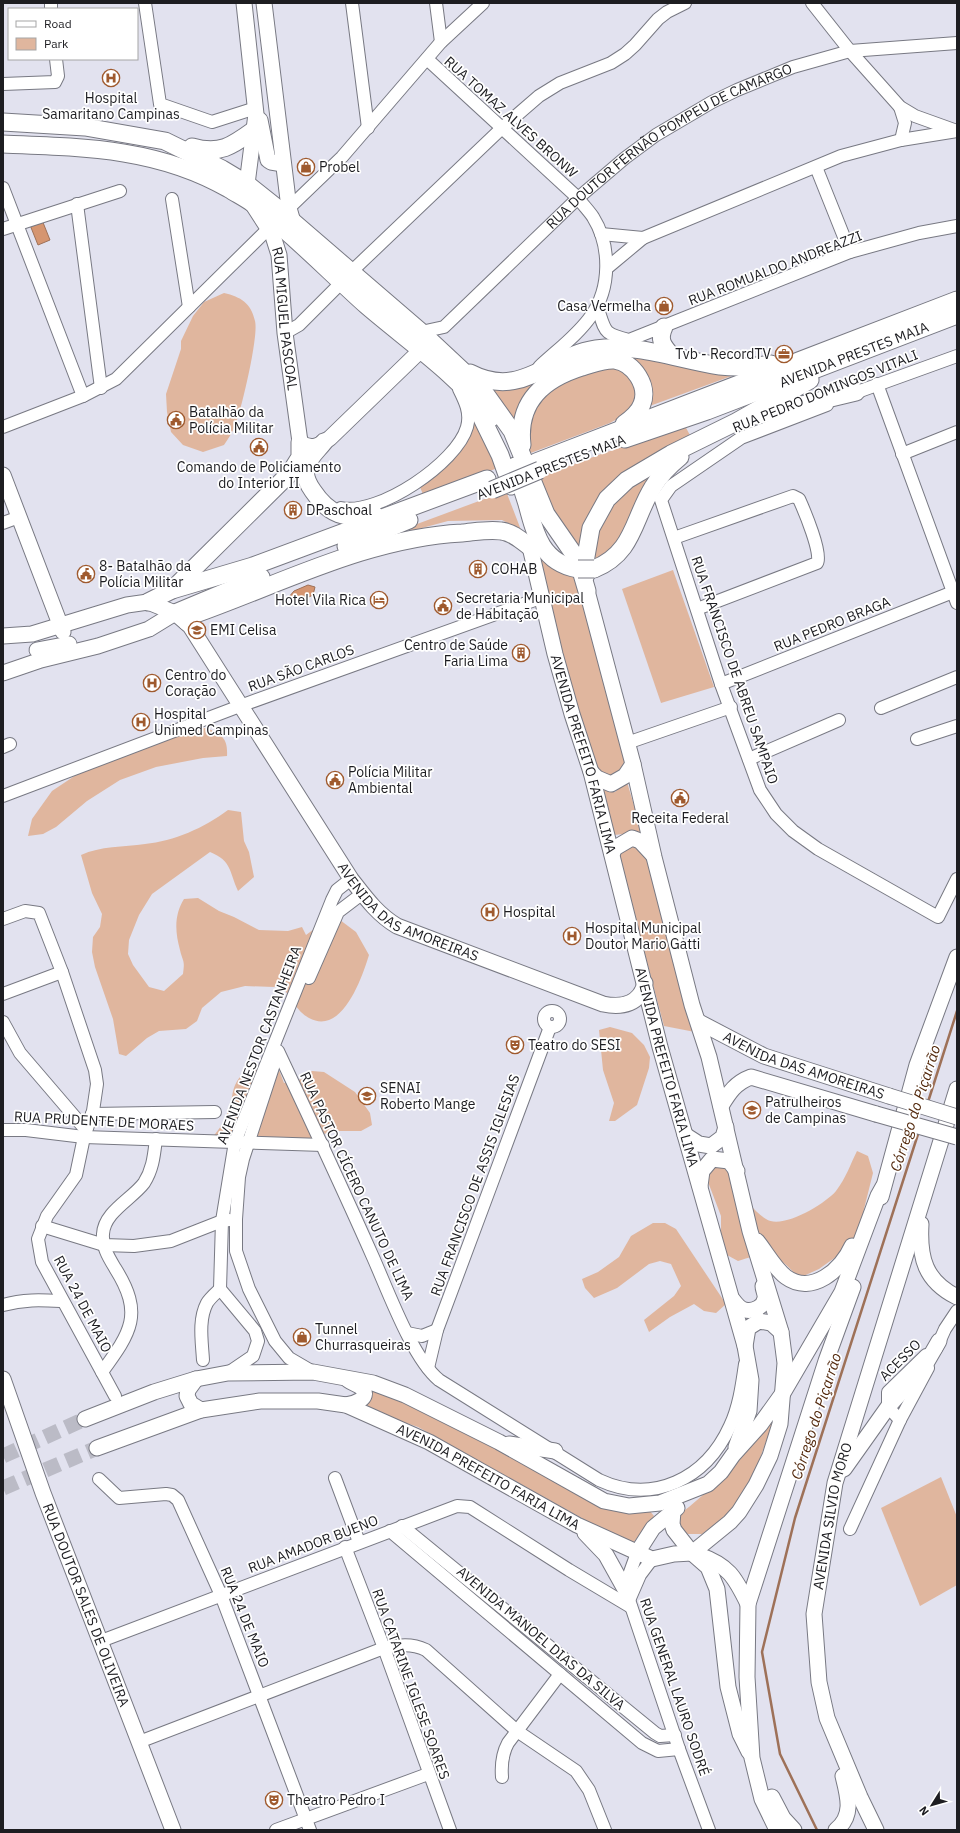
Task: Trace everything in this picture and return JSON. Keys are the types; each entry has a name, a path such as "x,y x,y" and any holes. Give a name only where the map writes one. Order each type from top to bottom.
{"highway":[{"path":"165,141 172,140 205,151 215,151 236,143 255,117"},
{"path":"3,122 85,127 165,141 203,158 247,184 291,215 346,278 421,350 459,376 482,389 505,419 533,463"},
{"path":"3,144 123,151 165,161 206,176 251,202 346,278 421,332 459,376 500,455 530,547"},
{"name":"AVENIDA PRESTES MAIA","path":"181,618 231,588 490,485 533,463 957,300"},
{"name":"AVENIDA PRESTES MAIA","path":"533,463 707,411 779,382 957,315"},
{"path":"664,327 660,334 661,341 663,347 672,355"},
{"path":"587,591 585,562 591,528 607,499 627,480 699,440 736,422 814,378 893,340"},
{"path":"459,376 481,379 495,383 506,383 529,376 580,353 618,348 672,355 706,363 738,367 775,364 818,353"},
{"path":"587,591 580,566 573,553 546,514 533,463 520,424 535,393 548,381 574,370 608,360 621,362 628,366 639,379 644,391 643,403 640,409 632,418 613,432"},
{"path":"736,422 856,392"},
{"path":"469,394 494,422 505,440 513,457 534,531 543,549 561,564 586,569 608,562 618,555 631,535 652,488 661,475 699,440"},
{"path":"148,602 172,590 295,467 300,457 300,442"},
{"path":"324,442 312,456 306,468 310,487 321,504 332,512 353,517 370,515 412,502 422,504"},
{"path":"279,482 294,480 310,487"},
{"name":"AVENIDA PRESTES MAIA","path":"172,590 253,566 422,504 490,485"},
{"path":"181,618 190,616 336,561 401,540 447,534 501,531 511,534 530,547"}],"main road":[{"path":"244,3 254,91 255,117 260,120 268,160 283,164"},
{"path":"264,3 283,164 291,215"},
{"path":"254,91 274,88"},
{"name":"RUA MIGUEL PASCOAL","path":"255,117 247,184 251,202 276,244 279,256 285,333 300,442"},
{"path":"300,442 304,445 313,447 324,442 421,350"},
{"path":"3,475 61,628"},
{"name":"AVENIDA PREFEITO FARIA LIMA","path":"530,547 559,668 591,772 660,1047 733,1300 745,1350 750,1380 749,1411 733,1455"},
{"path":"587,591 633,764 654,857 692,1005 699,1022 721,1106 750,1231 781,1332 785,1363 784,1393 780,1424 770,1456 756,1485 739,1512 730,1522 692,1553"},
{"path":"3,636 32,634 61,628 127,605 148,602 181,618"},
{"name":"AVENIDA PRESTES MAIA","path":"120,639 181,618"},
{"name":"AVENIDA DAS AMOREIRAS","path":"181,618 240,706 351,879 376,910 397,926 603,1004 619,1006 636,1000 643,993 645,983"},
{"path":"37,650 67,644 120,639"},
{"path":"3,673 41,660 120,639"},
{"path":"591,772 597,778 611,784 625,776 633,764"},
{"path":"612,854 615,848 632,838 640,841 647,847 654,857"},
{"path":"777,1830 762,1799 752,1758 747,1677 748,1604 884,1187 917,1065 957,957"},
{"name":"AVENIDA DAS AMOREIRAS","path":"699,1022 764,1056 957,1117"},
{"name":"AVENIDA DAS AMOREIRAS","path":"721,1106 734,1086 751,1077 957,1137"},
{"path":"957,1090 922,1203 920,1245 926,1269 940,1287 957,1298"},
{"path":"685,1135 699,1144 711,1146 723,1137 726,1127"},
{"path":"750,1231 786,1277 798,1283 810,1283 824,1278 847,1258 898,1134"},
{"path":"700,1187 702,1171 712,1159 729,1161 737,1171"},
{"path":"637,1553 653,1528 721,1472 733,1455 760,1425 784,1393 842,1292 878,1196 884,1187"},
{"name":"AVENIDA SILVIO MORO","path":"876,1830 829,1725 819,1682 814,1614 835,1483 922,1203"},
{"path":"733,1300 740,1308 746,1310 756,1309 763,1304 766,1298 759,1272 759,1259"},
{"path":"745,1350 748,1328 759,1321 771,1324 781,1332"},
{"path":"835,1483 888,1407 924,1368 939,1341"},
{"path":"85,1419 154,1392 196,1379 228,1374 313,1372 373,1383 405,1395 499,1442 604,1500 617,1504 644,1505 660,1502 708,1484"},
{"path":"342,1377 362,1388 364,1393 363,1398 357,1404 346,1405"},
{"name":"RUA DOUTOR SALES DE OLIVEIRA","path":"3,1379 43,1493 173,1830"},
{"path":"196,1379 188,1390 186,1396 191,1404 201,1410"},
{"name":"AVENIDA PREFEITO FARIA LIMA","path":"97,1448 201,1410 260,1401 318,1401 346,1405 429,1442 577,1525 652,1559"},
{"path":"499,1442 555,1452"},
{"path":"673,1512 672,1524 674,1530 692,1553 711,1572 717,1589 728,1687 740,1734 752,1758"},
{"path":"577,1525 606,1555 629,1600"},
{"path":"652,1559 674,1554 692,1553 712,1560 728,1571 738,1582 748,1604"},
{"path":"829,1725 849,1801 848,1814 840,1826"},
{"path":"750,1732 773,1802 783,1818 794,1830"}],"street":[{"path":"145,3 160,104 212,122 255,117"},
{"path":"352,3 368,128"},
{"path":"436,3 441,42"},
{"path":"291,215 441,42 483,3"},
{"path":"285,333 299,325 502,128 539,96 550,89 611,63 635,45 658,19 667,12 685,3"},
{"path":"812,3 850,51 900,107 915,116 956,131"},
{"name":"RUA DOUTOR FERNÃO POMPEU DE CAMARGO","path":"421,332 444,327 578,198 625,158 656,136 712,102 786,70 850,51 957,43"},
{"name":"RUA TOMAZ ALVES BRONW","path":"427,59 578,198 593,217 601,234 607,268 597,306 585,324 529,376"},
{"path":"3,84 52,83 57,81 56,60"},
{"path":"900,107 905,123 901,140"},
{"path":"607,268 643,238 816,167 865,149 901,140 956,131"},
{"path":"816,167 850,252"},
{"path":"3,188 83,396"},
{"path":"3,229 120,191"},
{"path":"172,199 189,307"},
{"path":"77,204 101,388"},
{"name":"RUA ROMUALDO ANDREAZZI","path":"597,306 609,334 629,340 850,252 919,233 957,226"},
{"path":"3,427 101,388 126,370 268,229"},
{"path":"601,234 643,238"},
{"name":"RUA PEDRO DOMINGOS VITALI","path":"664,510 661,500 671,486 741,438 815,410 877,384 957,356"},
{"path":"321,504 345,509 366,506 399,494 426,475 462,439 467,427 469,415 459,376"},
{"path":"877,384 955,598"},
{"path":"902,454 957,432"},
{"path":"674,538 793,496 799,499 810,528 819,558 817,564 697,609"},
{"name":"RUA FRANCISCO DE ABREU SAMPAIO","path":"664,510 721,684 731,707 760,790 776,814 793,831 818,849 938,917 957,879"},
{"path":"3,522 19,517"},
{"name":"RUA SÃO CARLOS","path":"3,796 240,706 543,597"},
{"name":"RUA PEDRO BRAGA","path":"721,684 955,598"},
{"path":"881,708 957,677"},
{"path":"627,743 731,707"},
{"path":"749,759 839,720"},
{"path":"917,739 957,726"},
{"name":"AVENIDA NESTOR CASTANHEIRA","path":"220,1289 222,1221 235,1142 332,900 337,890 351,879"},
{"name":"AVENIDA NESTOR CASTANHEIRA","path":"313,1372 289,1358 275,1341 265,1324 238,1261 236,1252 236,1219 239,1177 278,1051 338,912 363,893"},
{"name":"RUA 24 DE MAIO","path":"3,919 25,910 39,913 62,972 96,1070 97,1084 92,1114 85,1134 76,1175 47,1216 38,1239 42,1262 115,1396"},
{"path":"3,994 62,972"},
{"path":"3,1022 20,1052 85,1134"},
{"name":"RUA FRANCISCO DE ASSIS IGLESIAS","path":"437,1330 550,1027"},
{"name":"RUA PASTOR CÍCERO CANUTO DE LIMA","path":"278,1051 323,1146 407,1333 428,1368 439,1380 598,1480 611,1486 624,1489 654,1489 688,1477 707,1461 721,1442 730,1426 741,1391 745,1350"},
{"path":"92,1114 215,1112"},
{"name":"RUA PRUDENTE DE MORAES","path":"3,1130 26,1130 248,1144 323,1146"},
{"path":"102,1372 125,1340 130,1324 132,1310 126,1286 109,1259 104,1246 103,1233 109,1219 134,1195 149,1174 153,1162 156,1139"},
{"path":"42,1226 104,1246 134,1246 171,1241 222,1221 236,1219"},
{"path":"203,1360 201,1329 204,1314 207,1303 220,1289 255,1331 258,1341 253,1356 228,1374"},
{"path":"3,1305 20,1300 33,1299 62,1301"},
{"path":"850,1529 900,1420 930,1364 939,1341 957,1311"},
{"path":"407,1333 422,1336 437,1330"},
{"path":"428,1368 437,1330"},
{"path":"415,1347 432,1347"},
{"path":"888,1407 900,1420"},
{"path":"336,1478 359,1542"},
{"name":"RUA 24 DE MAIO","path":"99,1479 119,1498 166,1494 175,1496 189,1523 221,1595 308,1824"},
{"path":"405,1534 449,1508 457,1506 470,1507 569,1570 629,1600 635,1584 652,1559"},
{"name":"RUA AMADOR BUENO","path":"101,1641 390,1531"},
{"name":"AVENIDA MANOEL DIAS DA SILVA","path":"390,1531 405,1534 655,1733 660,1736 675,1735"},
{"name":"AVENIDA MANOEL DIAS DA SILVA","path":"405,1534 560,1674 650,1749 667,1752 679,1749"},
{"name":"RUA CATARINE IGLESE SOARES","path":"345,1548 384,1648 428,1774 450,1830"},
{"name":"RUA GENERAL LAURO SODRÉ","path":"637,1553 629,1575 629,1600 679,1749 709,1830"},
{"path":"139,1742 384,1648 410,1645 416,1646 426,1650 517,1731 576,1771 589,1790 605,1830"},
{"path":"502,1777 501,1765 504,1751 517,1731 560,1674"},
{"path":"276,1830 308,1824 428,1774"}],"green space":[{"path":"224,293 240,299 248,305 255,321 256,329 245,390 234,429 224,445 203,452 183,445 171,432 167,412 166,394 181,349 181,341 193,316 204,302"},
{"path":"628,356 737,374 647,407 652,393 644,374"},
{"path":"603,366 628,373 634,382 638,397 628,413 610,423 528,454 525,424 539,395 552,387"},
{"path":"539,379 515,427 487,385"},
{"path":"474,421 500,467 424,497 420,487"},
{"path":"685,426 691,437 607,489 581,555 562,531 537,478 601,454"},
{"path":"658,469 627,527 610,552 593,562 600,521 625,490"},
{"path":"506,491 521,530 502,520 448,521 411,531 409,527"},
{"path":"537,551 578,576 625,760 618,776 606,776 594,767 561,654"},
{"path":"673,570 714,687 661,703 622,589"},
{"path":"207,728 223,738 226,745 227,756 203,758 156,767 120,780 87,801 56,827 43,834 28,836 32,819 52,791 85,769 183,729"},
{"path":"627,782 642,832 614,835 601,789 615,792"},
{"path":"228,810 241,812 244,841 249,852 254,877 238,891 229,867 217,855 210,852 152,894 139,915 129,940 128,954 133,965 149,987 164,991 183,974 184,963 176,930 178,911 184,899 198,898 219,911 259,930 288,931 302,927 306,935 325,921 336,917 356,932 369,955 356,990 341,1012 331,1019 321,1021 309,1018 301,1012 281,985 274,987 245,986 221,992 202,1008 197,1021 186,1029 159,1031 147,1038 126,1056 119,1054 113,1019 95,967 92,952 93,937 100,927 102,914 92,893 81,855 104,848 137,845 178,837 199,828 219,817"},
{"path":"632,845 640,847 649,859 695,1032 664,1026 619,857 624,849"},
{"path":"610,1027 632,1033 644,1045 650,1057 649,1068 637,1105 615,1121 609,1121 614,1103 603,1070 599,1030"},
{"path":"247,1069 259,1070 275,1082 279,1070 284,1083 302,1079 312,1071 324,1072 355,1092 370,1113 372,1125 361,1131 333,1131 309,1139 210,1141 226,1118 237,1081"},
{"path":"857,1151 868,1156 873,1173 864,1209 861,1234 840,1254 819,1269 799,1278 785,1264 772,1256 758,1256 738,1261 727,1255 721,1241 721,1216 708,1182 707,1160 718,1153 739,1189 751,1206 766,1219 782,1221 803,1214 823,1202 836,1191 843,1181"},
{"path":"653,1223 665,1223 676,1229 726,1304 716,1313 704,1311 694,1304 670,1317 649,1332 644,1320 674,1296 681,1286 671,1264 660,1261 649,1264 617,1288 594,1298 585,1288 582,1279 598,1272 619,1257 631,1236"},
{"path":"370,1385 408,1399 616,1511 649,1510 654,1516 633,1543 605,1531 418,1427 359,1407"},
{"path":"778,1409 751,1483 729,1514 702,1534 688,1534 679,1528 677,1516 692,1505 719,1479"},
{"path":"941,1477 957,1517 957,1585 920,1606 881,1508"}],"shaded area":[{"path":"42,220 50,240 38,245 30,225"},
{"path":"308,585 315,587 313,595 296,603 288,598 294,591"}],"waterway":[{"name":"Córrego do Piçarrão","path":"928,1102 957,1011"},
{"name":"Córrego do Piçarrão","path":"817,1830 780,1754 762,1652 795,1518 919,1131"}],"tunnel":[{"path":"3,1456 85,1419"},
{"path":"3,1488 97,1448"}],"place":[{"name":"Hospital Samaritano Campinas","path":"111,78"},
{"name":"Probel","path":"306,167"},
{"name":"Casa Vermelha","path":"664,306"},
{"name":"Tvb - RecordTV","path":"784,354"},
{"name":"Batalhão da Polícia Militar","path":"176,420"},
{"name":"Comando de Policiamento do Interior II","path":"259,447"},
{"name":"DPaschoal","path":"293,510"},
{"name":"COHAB","path":"478,569"},
{"name":"8- Batalhão da Polícia Militar","path":"86,574"},
{"name":"Hotel Vila Rica","path":"379,600"},
{"name":"Secretaria Municipal de Habitação","path":"443,606"},
{"name":"EMI Celisa","path":"197,630"},
{"name":"Centro de Saúde Faria Lima","path":"521,653"},
{"name":"Centro do Coração","path":"152,683"},
{"name":"Hospital Unimed Campinas","path":"141,722"},
{"name":"Polícia Militar Ambiental","path":"335,780"},
{"name":"Receita Federal","path":"680,798"},
{"name":"Hospital","path":"490,912"},
{"name":"Hospital Municipal Doutor Mario Gatti","path":"572,936"},
{"name":"Teatro do SESI","path":"515,1045"},
{"name":"SENAI Roberto Mange","path":"367,1096"},
{"name":"Patrulheiros de Campinas","path":"752,1110"},
{"name":"Tunnel Churrasqueiras","path":"302,1337"},
{"name":"Theatro Pedro I","path":"274,1800"}]}
